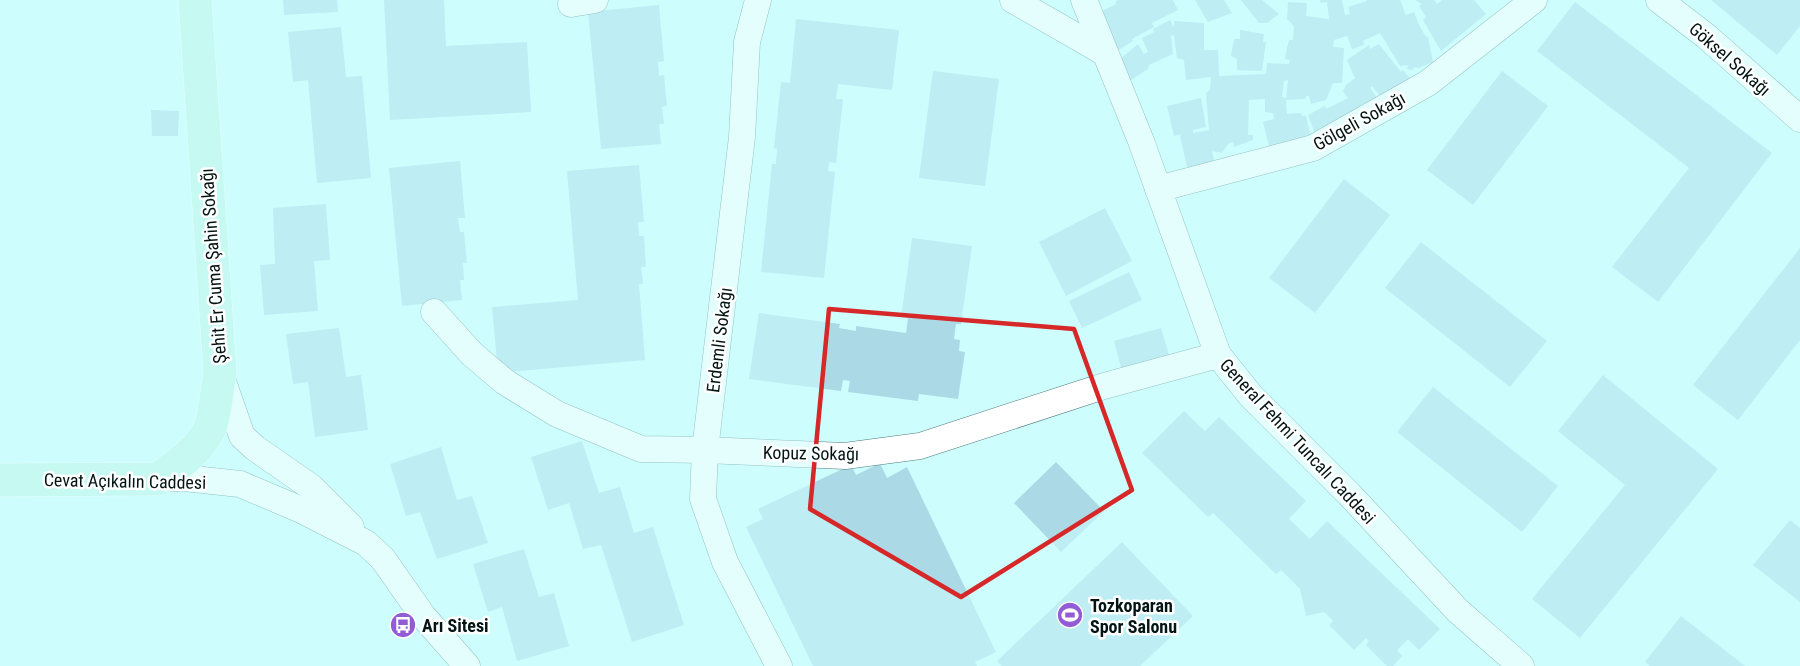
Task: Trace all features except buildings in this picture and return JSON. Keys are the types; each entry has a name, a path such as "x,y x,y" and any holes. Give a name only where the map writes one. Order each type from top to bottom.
{"main road":[{"name":"Şehit Er Cuma Şahin Sokağı","path":"195,0 220,373"},
{"path":"158,479 190,453 210,429 220,373"},
{"name":"Cevat Açıkalın Caddesi","path":"0,480 158,479"}],"street":[{"name":"Erdemli Sokağı","path":"758,0 747,42 742,137 705,450 703,499 725,562 779,666"},
{"path":"1013,0 1105,53"},
{"name":"General Fehmi Tuncalı Caddesi","path":"1084,0 1141,141 1218,355 1251,396 1349,494 1458,611 1521,666"},
{"name":"Gölgeli Sokağı","path":"1158,189 1313,148 1428,83 1534,0"},
{"name":"Göksel Sokağı","path":"1659,0 1706,36 1800,120"},
{"name":"Kopuz Sokağı","path":"434,312 472,354 505,382 557,414 641,449 845,456 920,446 1104,386 1218,355"},
{"name":"Şehit Er Cuma Şahin Sokağı","path":"220,373 242,436 311,487 366,543"},
{"name":"Cevat Açıkalın Caddesi","path":"158,479 184,478 240,484 299,509 366,543 383,559 423,616 467,666"}],"highlighted area":[{"path":"829,309 1074,329 1132,490 961,597 810,509"}],"place":[{"name":"Tozkoparan Spor Salonu","path":"1070,615"},
{"name":"Arı Sitesi","path":"403,625"}]}
